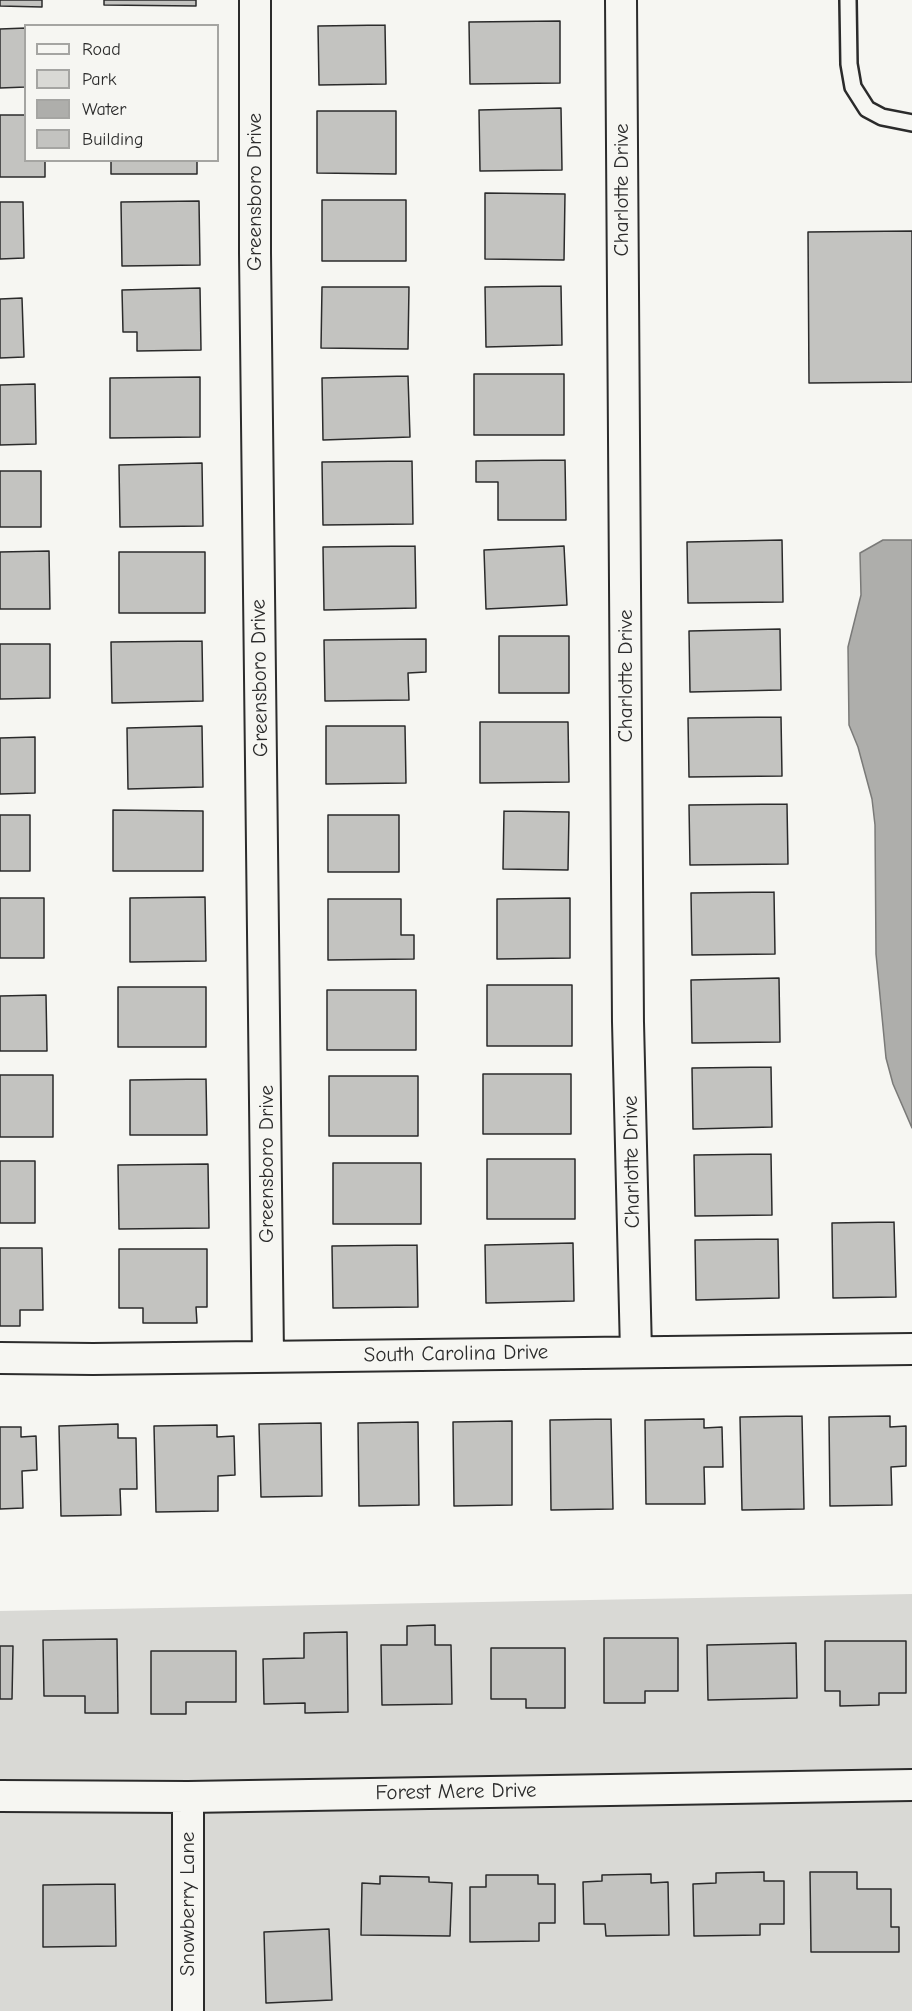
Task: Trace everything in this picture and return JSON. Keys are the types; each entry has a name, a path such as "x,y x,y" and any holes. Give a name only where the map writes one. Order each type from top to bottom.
{"street":[{"name":"Greensboro Drive","path":"255,0 255,253 268,1355"},
{"name":"Charlotte Drive","path":"621,0 628,998 636,1352"},
{"name":"South Carolina Drive","path":"0,1358 93,1359 268,1355 912,1349"},
{"name":"Forest Mere Drive","path":"0,1796 188,1797 912,1785"},
{"name":"Snowberry Lane","path":"188,1797 188,2011"}],"lane":[{"path":"848,0 849,64 853,87 867,109 882,117 912,123"}],"green space":[{"path":"912,1594 912,2011 0,2011 0,1611"}],"water":[{"path":"883,540 912,540 912,1128 893,1084 886,1058 876,954 875,825 872,799 858,747 849,725 848,647 861,595 860,553"}],"building":[{"path":"0,0 42,0 42,7 0,6"},
{"path":"104,0 196,0 196,6 104,5"},
{"path":"560,21 560,83 470,84 469,22"},
{"path":"385,25 386,84 319,85 318,26"},
{"path":"24,28 24,87 0,88 0,29"},
{"path":"561,108 562,170 480,171 479,110"},
{"path":"317,111 396,111 396,174 317,173"},
{"path":"0,115 24,115 24,162 45,162 45,177 0,177"},
{"path":"111,162 197,162 197,174 111,174"},
{"path":"485,193 565,194 564,260 485,259"},
{"path":"322,200 406,200 406,261 322,261"},
{"path":"199,201 200,265 122,266 121,202"},
{"path":"0,202 23,202 24,258 0,259"},
{"path":"912,231 912,382 809,383 808,232"},
{"path":"561,286 562,345 486,347 485,287"},
{"path":"322,287 409,287 408,349 321,348"},
{"path":"200,288 201,350 137,351 137,332 123,332 122,290"},
{"path":"22,298 24,357 0,358 0,299"},
{"path":"474,374 564,374 564,435 474,435"},
{"path":"408,376 410,437 323,440 322,378"},
{"path":"200,377 200,437 110,438 110,378"},
{"path":"35,384 36,444 0,445 0,385"},
{"path":"565,460 566,520 498,520 498,482 476,482 476,461"},
{"path":"412,461 413,524 323,525 322,462"},
{"path":"202,463 203,526 120,527 119,465"},
{"path":"0,471 41,471 41,527 0,527"},
{"path":"782,540 783,602 688,603 687,542"},
{"path":"415,546 416,608 324,610 323,547"},
{"path":"564,546 567,605 486,609 484,550"},
{"path":"49,551 50,609 0,609 0,552"},
{"path":"119,552 205,552 205,613 119,613"},
{"path":"780,629 781,690 690,692 689,631"},
{"path":"499,636 569,636 569,693 499,693"},
{"path":"426,639 426,672 408,673 409,700 325,701 324,640"},
{"path":"202,641 203,701 112,703 111,642"},
{"path":"0,644 50,644 50,698 0,699"},
{"path":"781,717 782,776 689,777 688,718"},
{"path":"480,722 568,722 569,782 480,783"},
{"path":"202,726 203,787 128,789 127,728"},
{"path":"326,726 405,726 406,783 326,784"},
{"path":"35,737 35,793 0,794 0,738"},
{"path":"787,804 788,864 690,865 689,805"},
{"path":"113,810 203,811 203,871 113,871"},
{"path":"504,811 569,812 568,870 503,869"},
{"path":"0,815 30,815 30,871 0,871"},
{"path":"328,815 399,815 399,872 328,872"},
{"path":"774,892 775,954 692,955 691,893"},
{"path":"205,897 206,961 130,962 130,898"},
{"path":"0,898 44,898 44,958 0,958"},
{"path":"570,898 570,958 497,959 497,899"},
{"path":"328,899 401,899 401,935 414,935 414,959 328,960"},
{"path":"779,978 780,1042 692,1043 691,980"},
{"path":"487,985 572,985 572,1046 487,1046"},
{"path":"118,987 206,987 206,1047 118,1047"},
{"path":"327,990 416,990 416,1050 327,1050"},
{"path":"46,995 47,1051 0,1051 0,996"},
{"path":"771,1067 772,1127 693,1129 692,1068"},
{"path":"483,1074 571,1074 571,1134 483,1134"},
{"path":"0,1075 53,1075 53,1137 0,1137"},
{"path":"329,1076 418,1076 418,1136 329,1136"},
{"path":"206,1079 207,1135 130,1135 130,1080"},
{"path":"771,1154 772,1215 695,1216 694,1155"},
{"path":"487,1159 575,1159 575,1219 487,1219"},
{"path":"0,1161 35,1161 35,1223 0,1223"},
{"path":"333,1163 421,1163 421,1224 333,1224"},
{"path":"208,1164 209,1228 119,1229 118,1165"},
{"path":"894,1222 896,1297 833,1298 832,1223"},
{"path":"778,1239 779,1298 696,1300 695,1240"},
{"path":"573,1243 574,1301 486,1303 485,1245"},
{"path":"417,1245 418,1307 333,1308 332,1246"},
{"path":"0,1248 42,1248 43,1310 20,1310 20,1326 0,1326"},
{"path":"119,1249 207,1249 207,1307 196,1307 197,1323 143,1323 143,1308 119,1308"},
{"path":"802,1416 804,1509 742,1510 740,1417"},
{"path":"890,1416 890,1427 906,1426 906,1466 891,1467 892,1505 830,1506 829,1417"},
{"path":"611,1419 613,1509 551,1510 550,1420"},
{"path":"704,1419 704,1428 722,1427 723,1467 704,1467 705,1504 646,1504 645,1420"},
{"path":"512,1421 512,1505 454,1506 453,1422"},
{"path":"418,1422 419,1505 359,1506 358,1423"},
{"path":"321,1423 322,1496 261,1497 259,1424"},
{"path":"118,1424 118,1438 136,1438 137,1489 120,1489 121,1515 61,1516 59,1426"},
{"path":"217,1425 217,1437 234,1436 235,1475 218,1476 218,1511 156,1512 154,1426"},
{"path":"0,1427 21,1427 21,1437 36,1436 37,1470 22,1471 23,1508 0,1509"},
{"path":"435,1625 435,1645 451,1645 452,1704 382,1705 381,1645 407,1645 407,1626"},
{"path":"347,1632 348,1712 305,1713 305,1703 264,1704 263,1659 304,1658 304,1633"},
{"path":"604,1638 678,1638 678,1691 645,1691 645,1703 604,1703"},
{"path":"117,1639 118,1713 85,1713 85,1696 44,1696 43,1640"},
{"path":"825,1641 906,1641 906,1693 879,1693 879,1705 840,1706 840,1691 825,1691"},
{"path":"796,1643 797,1698 708,1700 707,1645"},
{"path":"0,1646 13,1646 12,1699 0,1699"},
{"path":"491,1648 565,1648 565,1708 526,1708 526,1699 491,1699"},
{"path":"151,1651 236,1651 236,1702 186,1702 186,1714 151,1714"},
{"path":"764,1872 764,1881 784,1881 784,1924 760,1924 760,1935 694,1936 693,1884 716,1883 716,1873"},
{"path":"810,1872 857,1872 857,1889 891,1889 891,1927 899,1927 899,1952 811,1952"},
{"path":"651,1874 651,1883 668,1882 669,1935 606,1936 605,1924 584,1924 583,1882 602,1881 602,1875"},
{"path":"486,1875 538,1875 538,1884 555,1884 555,1923 539,1923 539,1941 470,1942 470,1887 486,1887"},
{"path":"380,1876 429,1877 429,1882 452,1883 450,1936 361,1935 362,1883 380,1884"},
{"path":"115,1884 116,1946 43,1947 43,1885"},
{"path":"329,1929 332,2000 266,2003 264,1932"}]}
